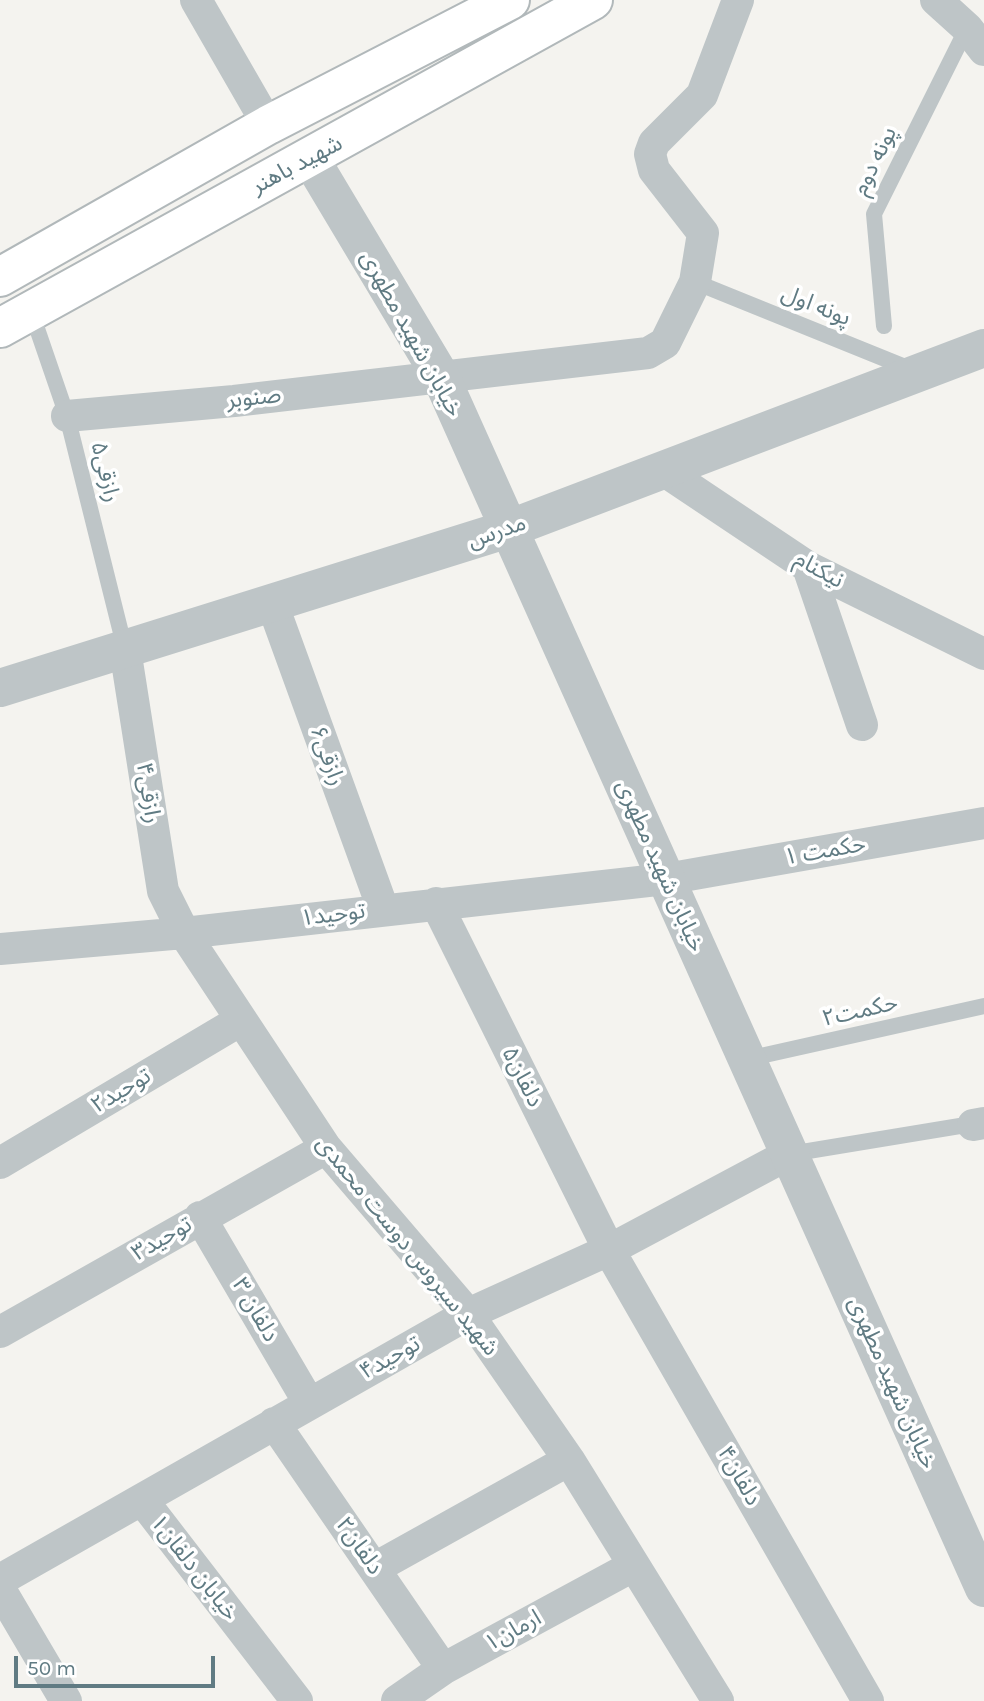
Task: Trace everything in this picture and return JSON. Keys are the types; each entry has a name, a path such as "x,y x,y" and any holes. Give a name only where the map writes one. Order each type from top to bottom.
{"main road":[{"path":"0,277 268,125 510,0"},
{"name":"شهید باهنر","path":"15,319 593,0"}],"street":[{"path":"196,0 268,125"},
{"name":"صنوبر","path":"67,416 648,353 665,343 695,282 702,233 654,170 650,154 654,143 702,95 738,0"},
{"path":"936,0 975,39"},
{"name":"خیابان شهید مطهری","path":"310,158 441,377 984,1588"},
{"name":"مدرس","path":"0,688 508,529 984,348"},
{"name":"نیکنام","path":"663,470 808,567 984,654"},
{"path":"808,567 862,725"},
{"name":"رازقی۶","path":"272,603 383,909"},
{"name":"رازقی۴","path":"125,649 163,891 184,933"},
{"name":"حکمت ۱","path":"666,879 984,822"},
{"name":"توحید۱","path":"0,949 184,933 666,879"},
{"name":"دلفان۵","path":"436,903 609,1250"},
{"name":"شهید سیروس دوست محمدی","path":"184,933 326,1148 468,1314 569,1460 718,1701"},
{"name":"توحید۲","path":"0,1163 242,1020"},
{"name":"توحید۳","path":"0,1332 326,1148"},
{"name":"توحید۴","path":"0,1580 468,1314 609,1250 789,1154"},
{"name":"دلفان ۳","path":"200,1217 309,1403"},
{"name":"دلفان۴","path":"609,1250 868,1701"},
{"name":"دلفان۲","path":"274,1423 443,1669"},
{"path":"374,1568 569,1460"},
{"name":"خیابان دلفان۱","path":"143,1501 297,1701"},
{"name":"ارمان۱","path":"397,1701 443,1669 633,1566"},
{"path":"0,1588 66,1701"}],"lane":[{"name":"پونه دوم","path":"884,326 874,214 975,39"},
{"name":"پونه اول","path":"695,282 919,373"},
{"name":"رازقی۵","path":"15,319 67,416 125,649"},
{"name":"حکمت۲","path":"747,1059 984,1006"},
{"path":"789,1154 980,1123"}]}
